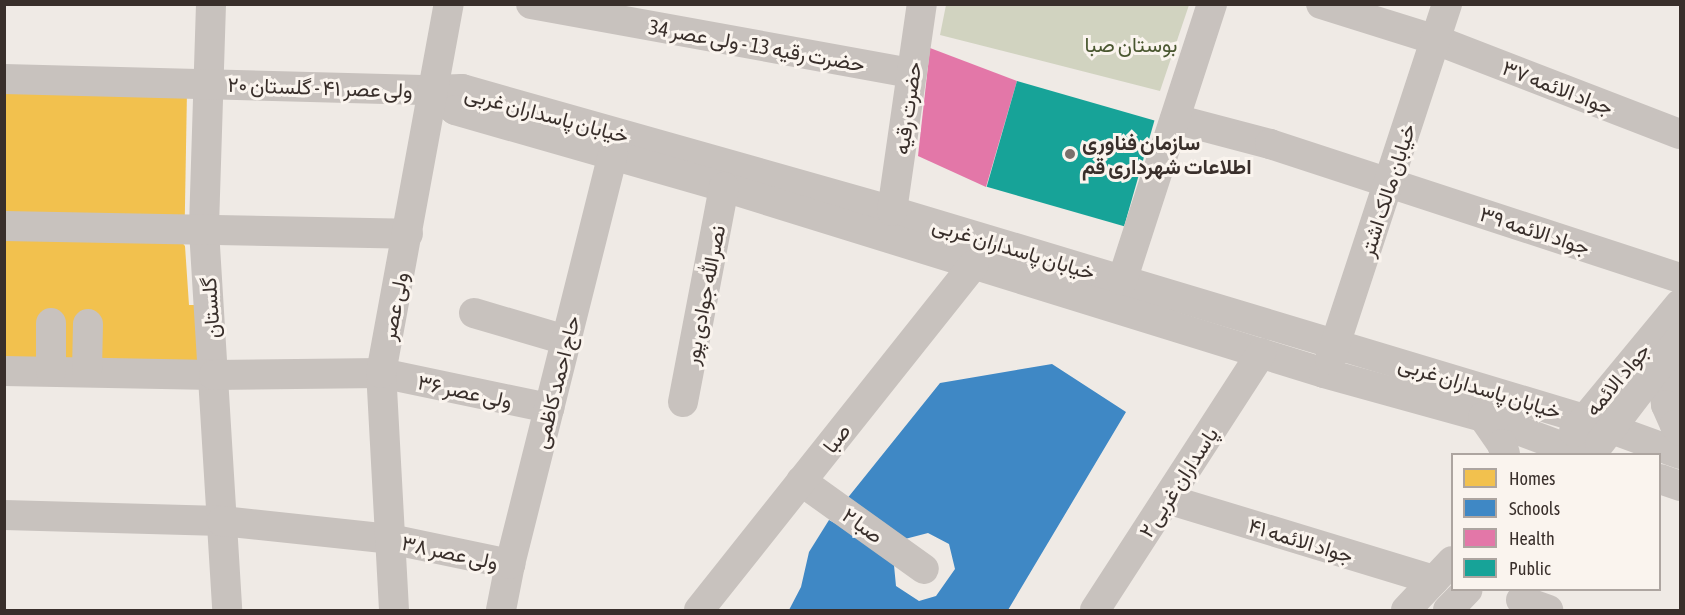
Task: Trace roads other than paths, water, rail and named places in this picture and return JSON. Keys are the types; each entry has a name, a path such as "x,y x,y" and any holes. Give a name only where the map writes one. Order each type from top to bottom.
{"street":[{"name":"گلستان","path":"211,4 204,230 227,610"},
{"name":"ولی عصر","path":"394,610 381,373 449,4"},
{"name":"حضرت رقیه 13 - ولی عصر 34","path":"531,4 912,73"},
{"name":"حضرت رقیه","path":"892,211 922,4"},
{"path":"1122,282 1212,4"},
{"name":"جواد الائمه ۳۷","path":"1321,4 1436,40 1680,134"},
{"name":"خیابان مالک اشتر","path":"1324,373 1337,344 1447,4"},
{"name":"ولی عصر ۴۱ - گلستان ۲۰","path":"4,79 432,90"},
{"name":"خیابان پاسداران غربی","path":"432,90 462,89 892,211 1584,419 1680,454"},
{"name":"خیابان پاسداران غربی","path":"432,90 455,110 724,187 1324,373 1483,417 1566,452"},
{"name":"جواد الائمه ۳۹","path":"1175,119 1270,144 1680,278"},
{"name":"حاج احمد کاظمی","path":"501,610 510,564 613,154"},
{"name":"نصرالله جوادی پور","path":"683,402 724,187"},
{"path":"4,226 408,234"},
{"name":"صبا","path":"699,610 973,265"},
{"name":"جواد الائمه","path":"1566,452 1584,419 1680,304"},
{"path":"474,313 566,340"},
{"path":"51,324 51,371"},
{"path":"87,371 88,324"},
{"path":"1677,342 1664,388 1666,405 1680,431"},
{"name":"جواد الائمه","path":"1591,453 1613,429 1677,342"},
{"name":"پاسداران غربی ۲","path":"1095,610 1261,353"},
{"name":"ولی عصر ۳۶","path":"4,371 214,375 381,373 549,408"},
{"path":"1483,417 1502,444 1505,453"},
{"path":"1661,480 1680,486"},
{"name":"صبا ۲","path":"801,481 924,569"},
{"name":"جواد الائمه ۴۱","path":"1167,499 1443,571"},
{"name":"ولی عصر ۳۸","path":"4,515 222,521 390,539 510,564"},
{"path":"1406,610 1443,571"},
{"path":"1448,610 1466,591"}],"place":[{"name":"سازمان فناوری اطلاعات شهرداری قم","path":"1070,154"}],"park label":[{"name":"بوستان صبا","path":"1131,44"}]}
